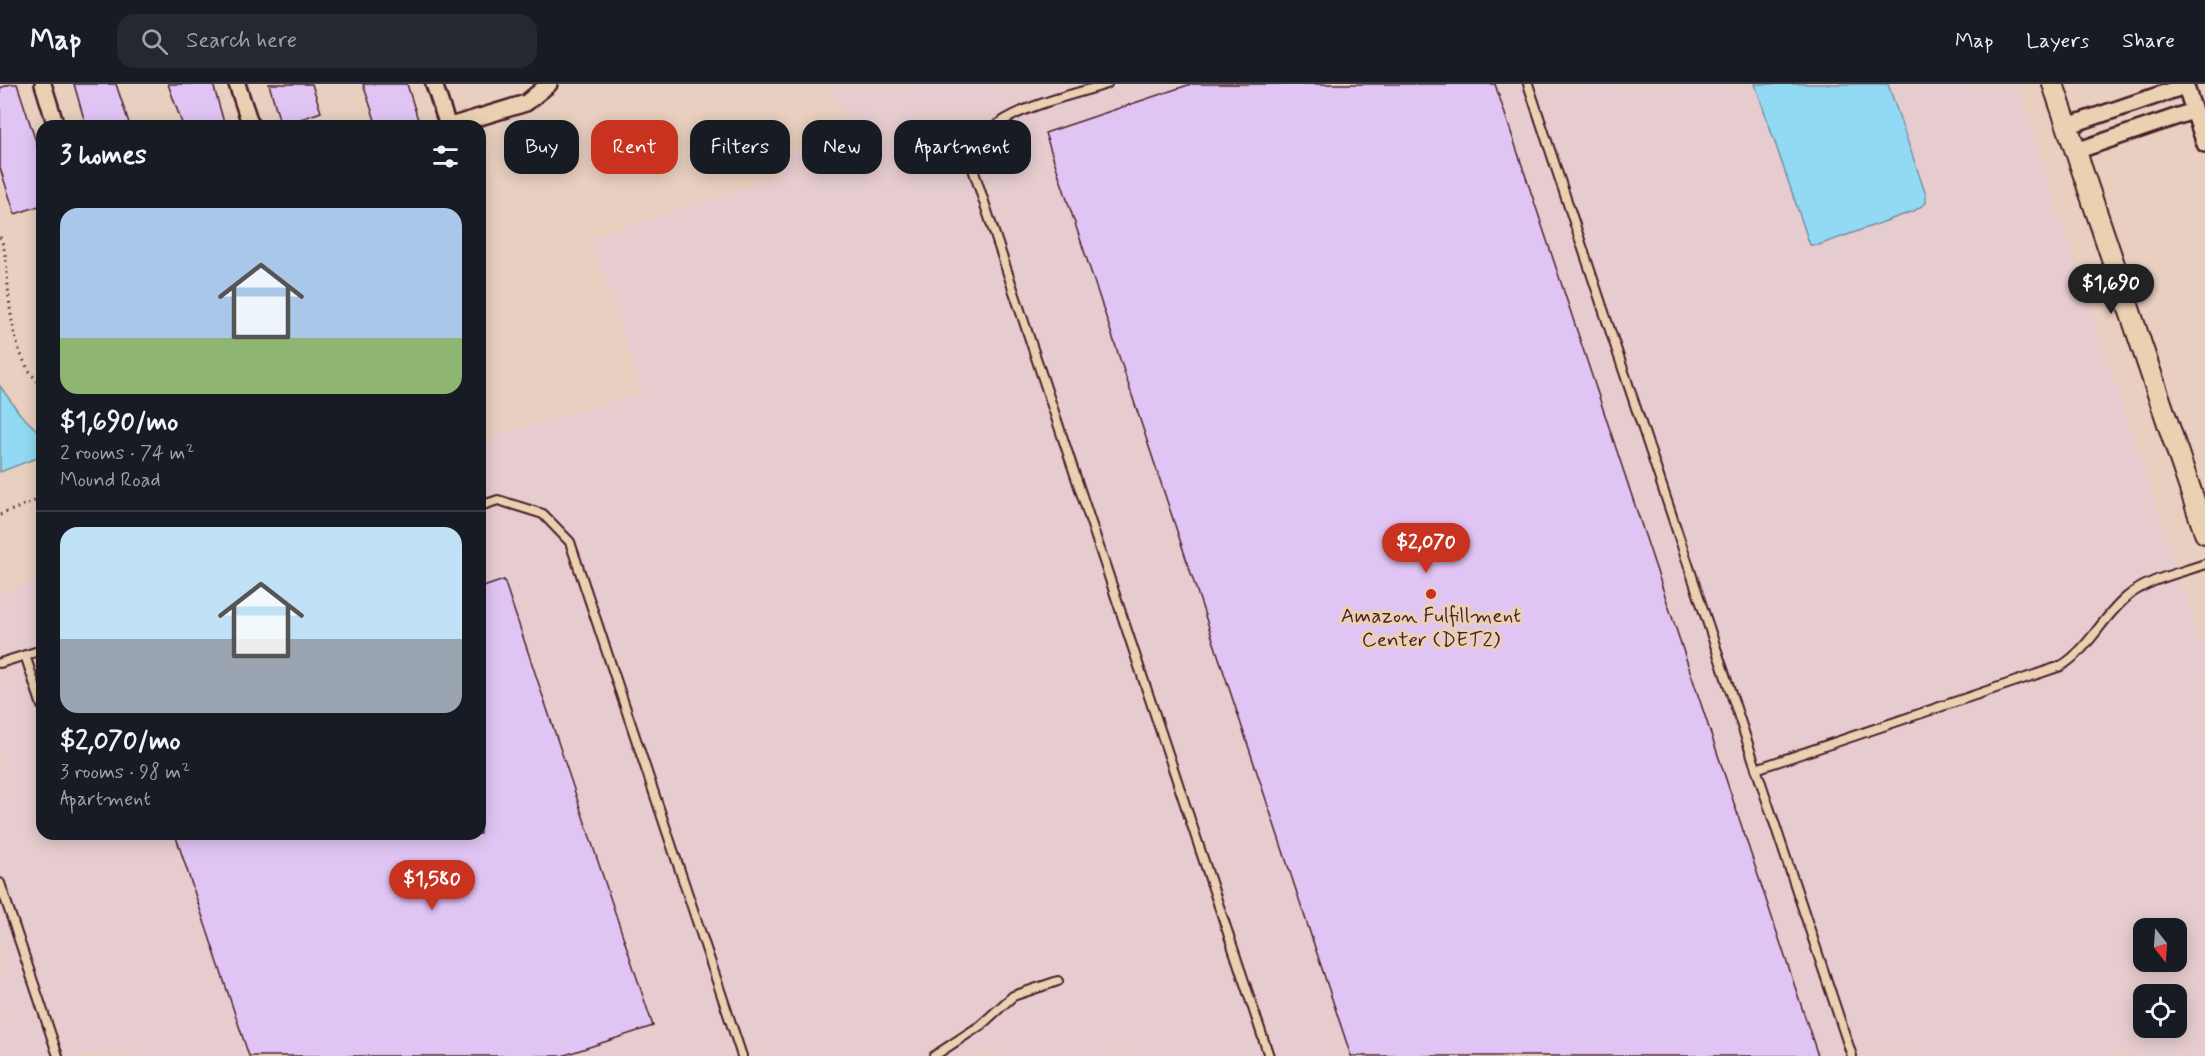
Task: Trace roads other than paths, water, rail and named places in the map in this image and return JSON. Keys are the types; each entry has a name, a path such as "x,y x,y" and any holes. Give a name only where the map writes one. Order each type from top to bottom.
{"street":[{"path":"42,84 54,120"},
{"path":"237,84 249,120"},
{"path":"434,84 447,120"},
{"path":"468,120 526,102 549,84"},
{"path":"2053,84 2205,533"},
{"path":"2067,126 2188,95"},
{"path":"2188,95 2205,144"},
{"path":"2076,151 2188,95"}],"lane":[{"path":"1107,84 1001,122 975,143 969,157 1269,1056"},
{"path":"1528,84 1852,1056"},
{"path":"486,504 498,500 543,514 570,542 742,1056"},
{"path":"1756,769 2061,666 2082,650 2110,614 2133,591 2205,564"},
{"path":"0,663 36,652"},
{"path":"25,655 36,688"},
{"path":"0,883 58,1056"},
{"path":"934,1056 981,1026 1012,996 1058,981"}],"water":[{"path":"1755,84 1888,84 1926,195 1926,203 1914,211 1819,245 1810,245"},
{"path":"0,386 20,414 36,429 36,458 0,472"}],"place":[{"name":"Amazon Fulfillment Center (DET2)","path":"1431,594"}]}
